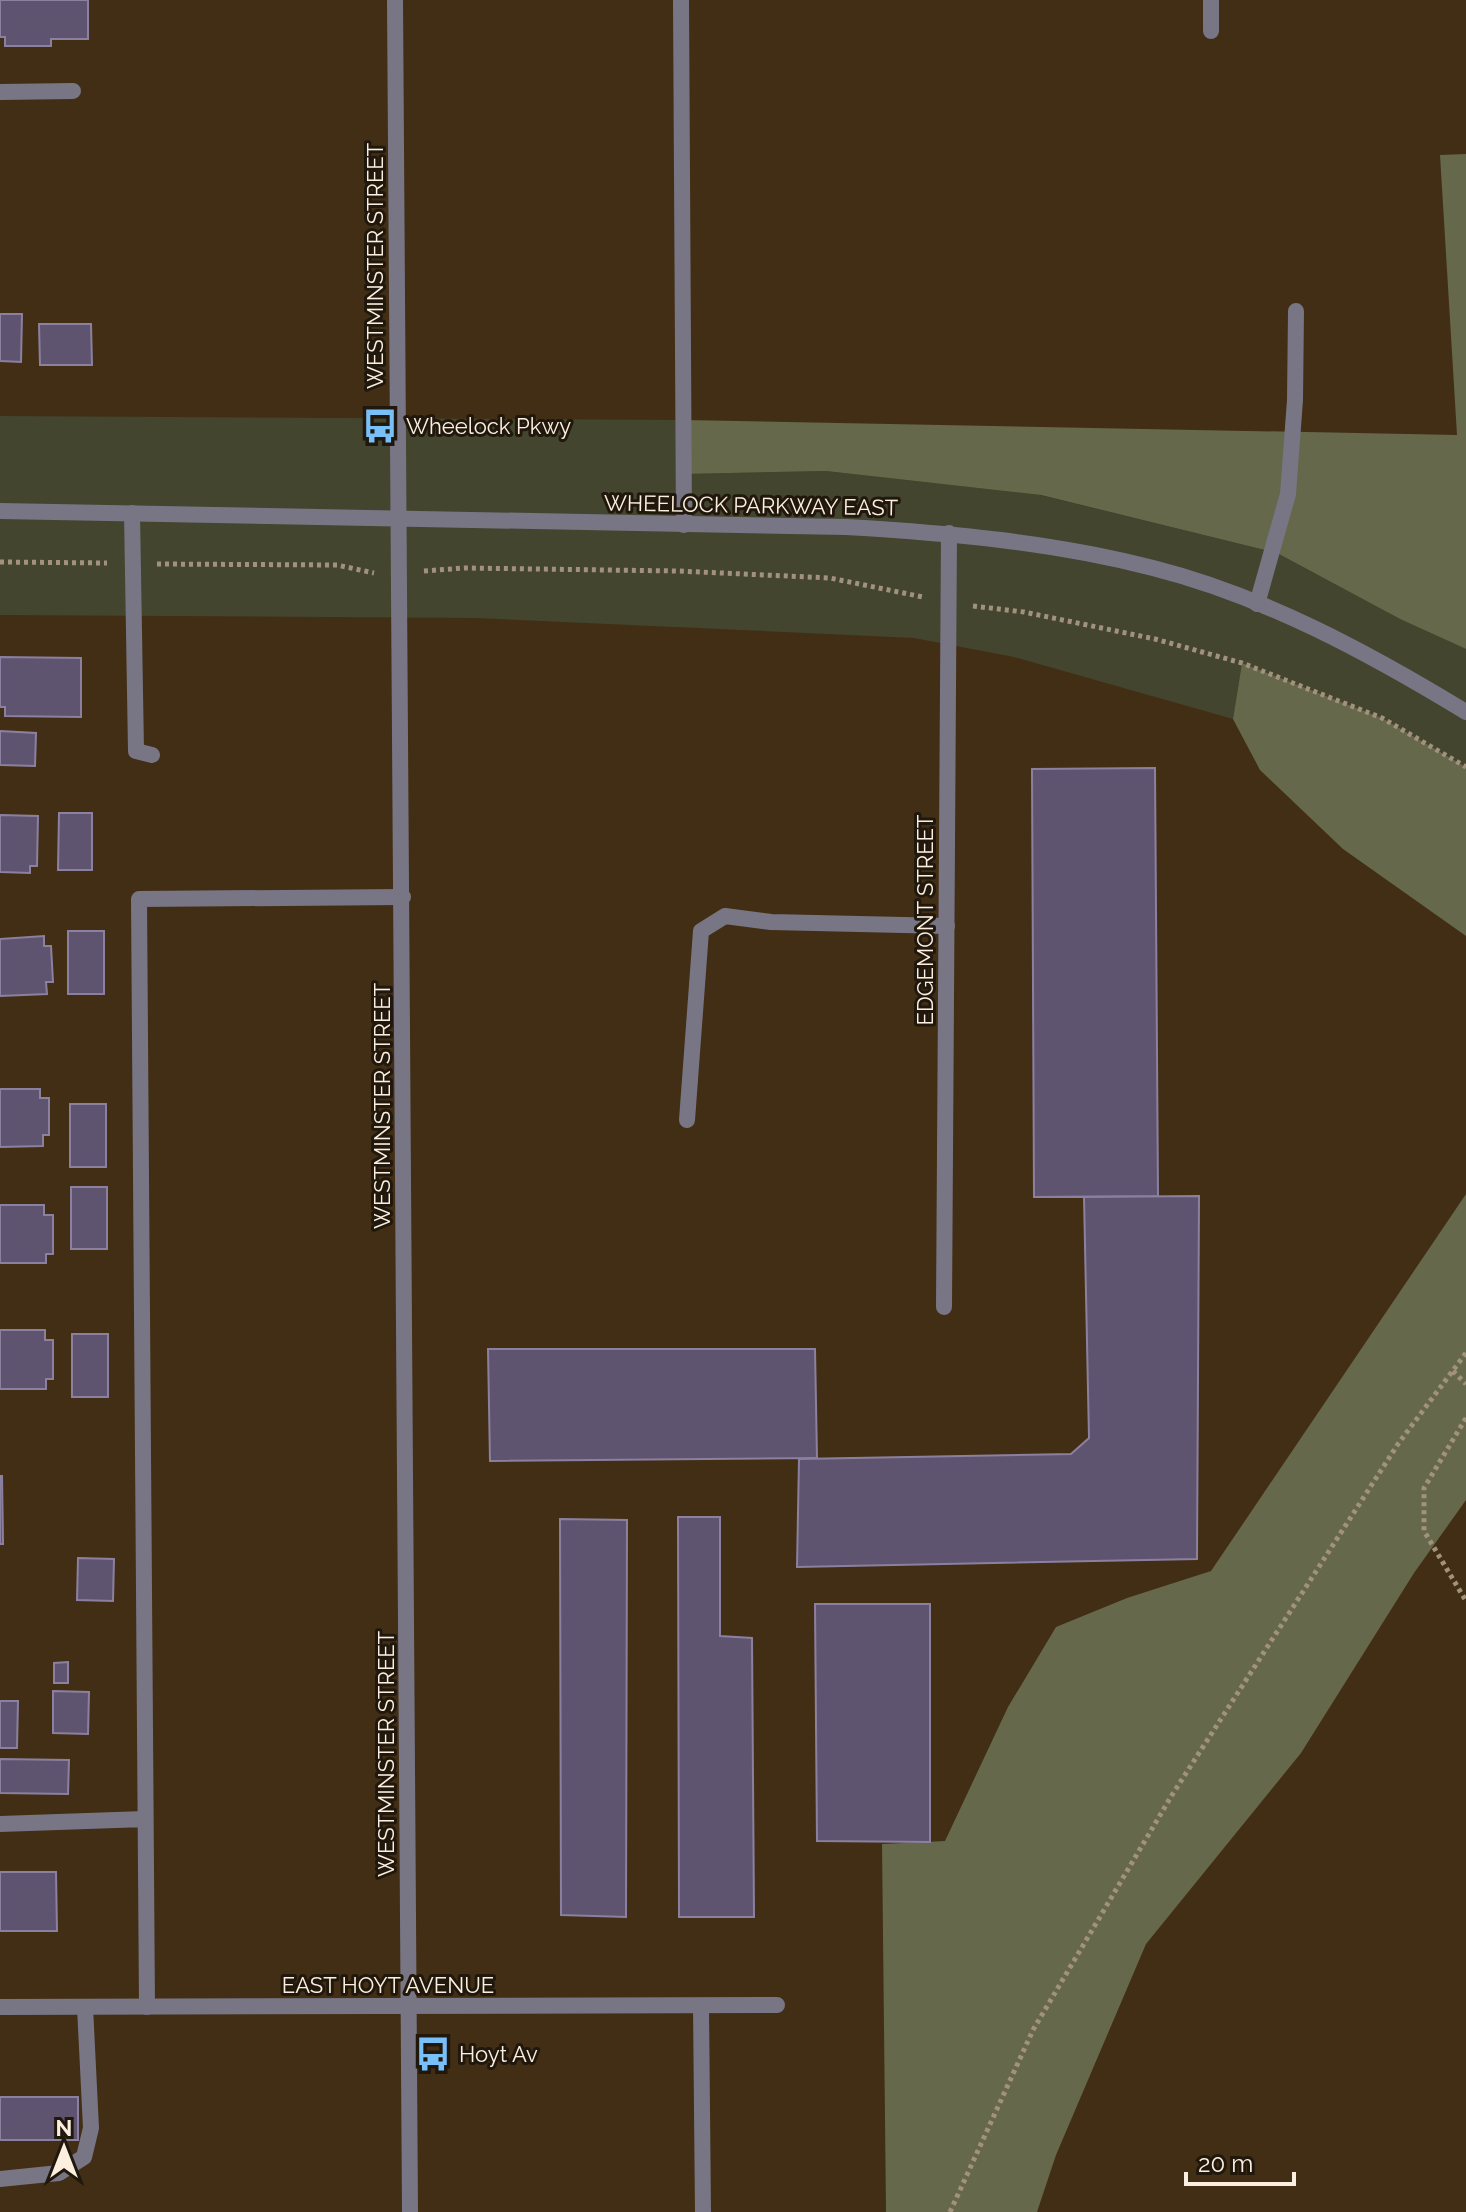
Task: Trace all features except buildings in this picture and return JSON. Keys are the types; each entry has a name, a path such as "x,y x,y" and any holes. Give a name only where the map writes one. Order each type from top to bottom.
{"street":[{"name":"WESTMINSTER STREET","path":"395,0 410,2212"},
{"path":"681,0 684,525"},
{"path":"1211,0 1211,31"},
{"path":"0,92 73,91"},
{"path":"1257,604 1288,494 1295,400 1296,311"},
{"name":"WHEELOCK PARKWAY EAST","path":"0,511 949,533 1152,568 1257,604 1356,649 1466,712"},
{"path":"132,513 136,751 152,755"},
{"name":"EDGEMONT STREET","path":"944,1307 949,533"},
{"path":"147,2007 139,899 403,897"},
{"path":"687,1120 701,931 725,916 771,922 947,926"},
{"path":"0,1824 145,1819"},
{"name":"EAST HOYT AVENUE","path":"0,2007 777,2005"},
{"path":"701,2006 703,2212"},
{"path":"0,2179 59,2173 84,2157 91,2128 85,2007"}],"path":[{"path":"0,562 337,565 367,573"},
{"path":"435,571 464,568 678,571 830,578 885,592"},
{"path":"985,609 1024,612 1155,639 1242,663 1382,718 1466,767"},
{"path":"950,2212 1033,2030 1172,1795 1398,1444 1466,1353"},
{"path":"1453,1370 1466,1384"},
{"path":"1466,1418 1424,1488 1424,1531 1466,1601"}],"green space":[{"path":"1466,154 1466,649 1400,619 1277,553 1041,495 826,471 685,474 684,420 1457,435 1440,155"},
{"path":"0,416 684,420 685,474 826,471 1040,495 1277,553 1400,619 1466,649 1466,767 1382,718 1242,663 1233,719 1014,657 914,638 478,618 0,615"},
{"path":"1242,663 1382,718 1466,767 1466,936 1343,849 1260,770 1233,719"},
{"path":"1466,1194 1466,1500 1414,1573 1301,1753 1146,1944 1056,2155 1037,2212 886,2212 882,1844 945,1841 1008,1707 1056,1627 1127,1598 1211,1571"}],"place":[{"name":"Wheelock Pkwy","path":"380,426"},
{"name":"Hoyt Av","path":"433,2054"}]}
